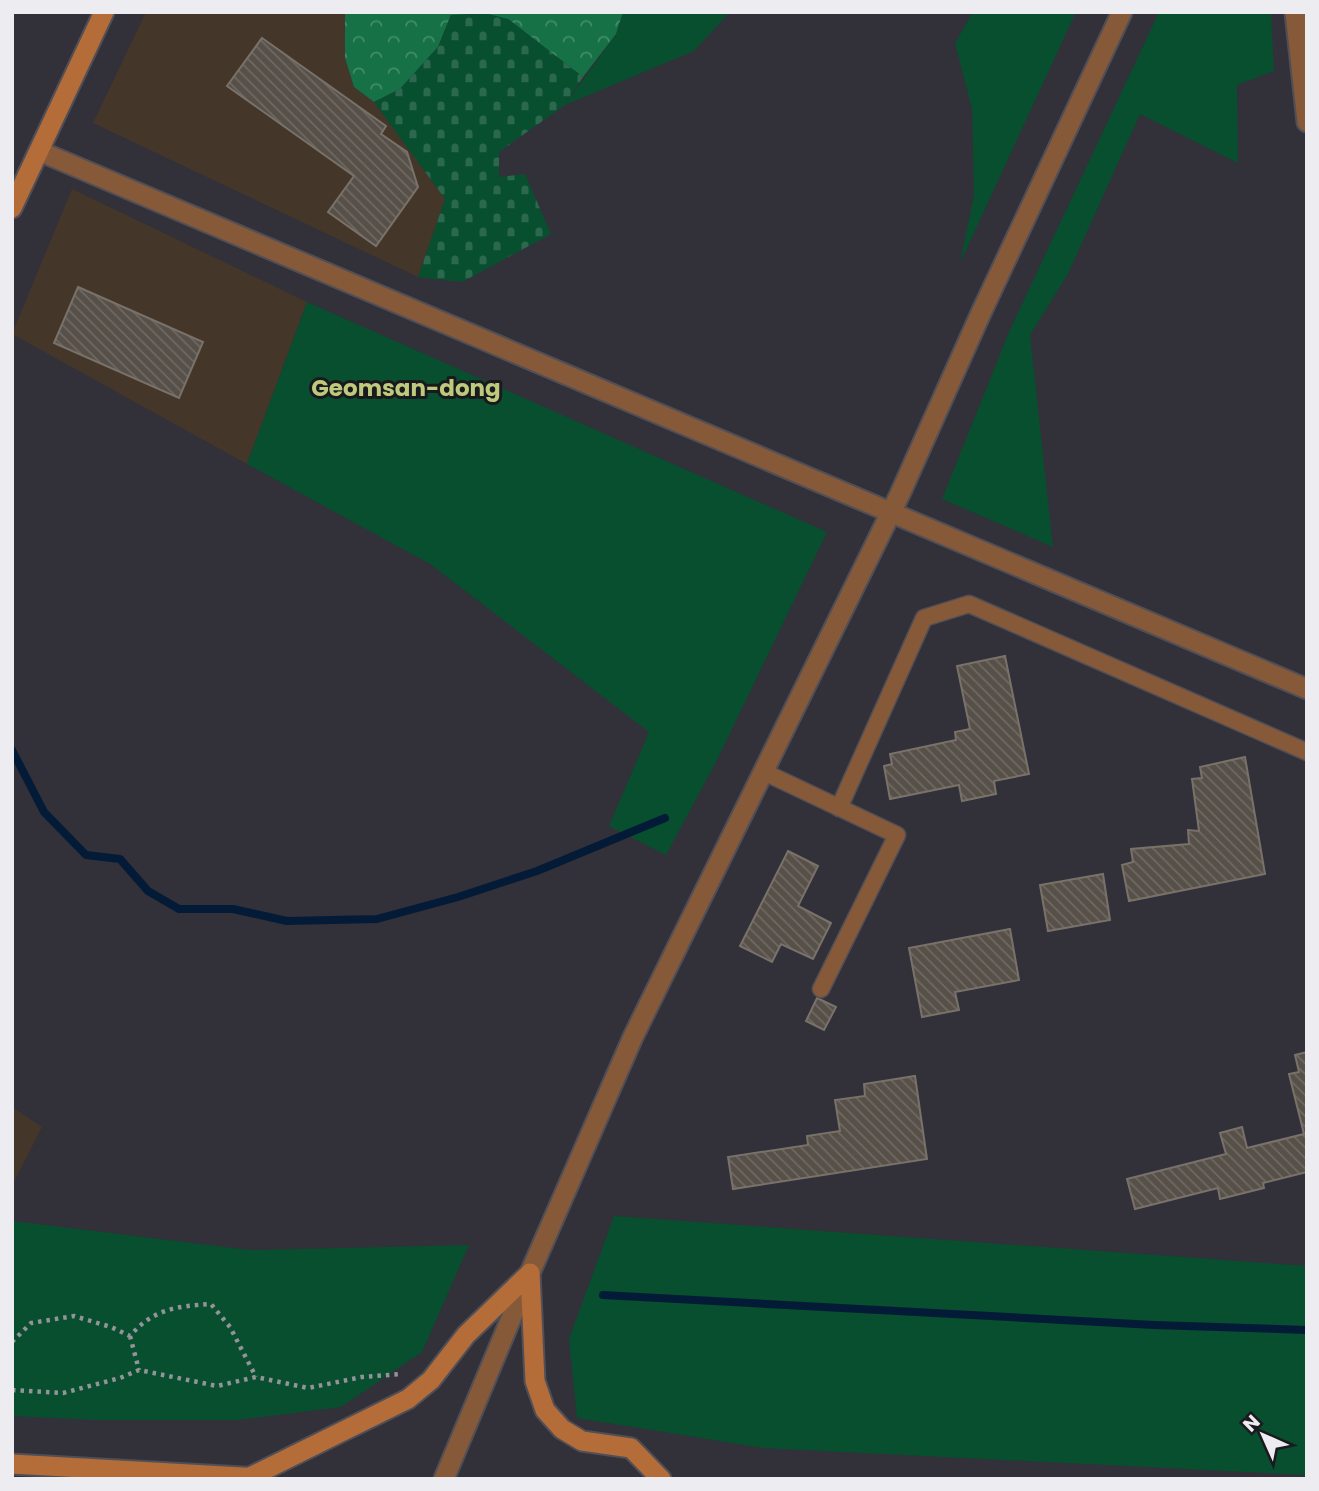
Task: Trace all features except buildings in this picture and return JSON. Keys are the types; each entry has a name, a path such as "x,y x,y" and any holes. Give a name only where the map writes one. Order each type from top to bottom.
{"main road":[{"path":"12,208 104,12"},
{"path":"12,1464 254,1478 408,1399 431,1380 466,1335 530,1273"},
{"path":"530,1273 535,1381 545,1410 562,1429 582,1441 631,1448 660,1479"}],"street":[{"path":"444,1479 633,1037 890,512 1122,12"},
{"path":"1295,12 1307,122"},
{"path":"39,151 1307,689"}],"lane":[{"path":"839,808 924,618 969,604 1307,752"},
{"path":"764,772 897,835 821,989"}],"path":[{"path":"130,1336 142,1322 175,1306 211,1304 230,1327 256,1377"},
{"path":"12,1342 32,1323 74,1316 130,1336 139,1370"},
{"path":"12,1390 63,1393 120,1378 139,1370 217,1386 256,1377 308,1388 362,1377 399,1374 431,1380"}],"shaded area":[{"path":"146,12 345,12 345,58 354,87 374,102 445,199 418,277 93,123"},
{"path":"72,189 307,302 247,464 12,334"},
{"path":"12,1107 42,1127 12,1186"}],"green space":[{"path":"345,12 623,12 616,34 583,77 508,19 451,15 438,47 400,89 374,102 354,87 345,58"},
{"path":"623,12 730,12 694,51 565,105 616,34"},
{"path":"973,12 1076,12 960,263 974,195 972,109 955,43"},
{"path":"1159,12 1271,12 1274,71 1237,85 1238,163 1140,114 1068,274 1030,335 1053,547 942,499 1009,332"},
{"path":"485,13 508,19 583,77 565,105 499,152 499,177 525,174 551,234 462,282 418,277 445,199 374,102 400,89 438,47 451,15"},
{"path":"307,302 827,532 717,760 666,855 609,826 649,732 430,564 247,464"},
{"path":"614,1216 1307,1266 1307,1475 763,1448 577,1418 569,1339"},
{"path":"12,1221 250,1250 469,1245 422,1352 341,1407 237,1420 94,1420 12,1416"}],"waterway":[{"path":"12,750 44,812 86,855 120,859 148,891 179,909 233,909 287,921 377,919 458,897 537,871 665,818"},
{"path":"603,1295 1154,1325 1307,1330"}],"district":[{"name":"Geomsan-dong","path":"406,388"}]}
